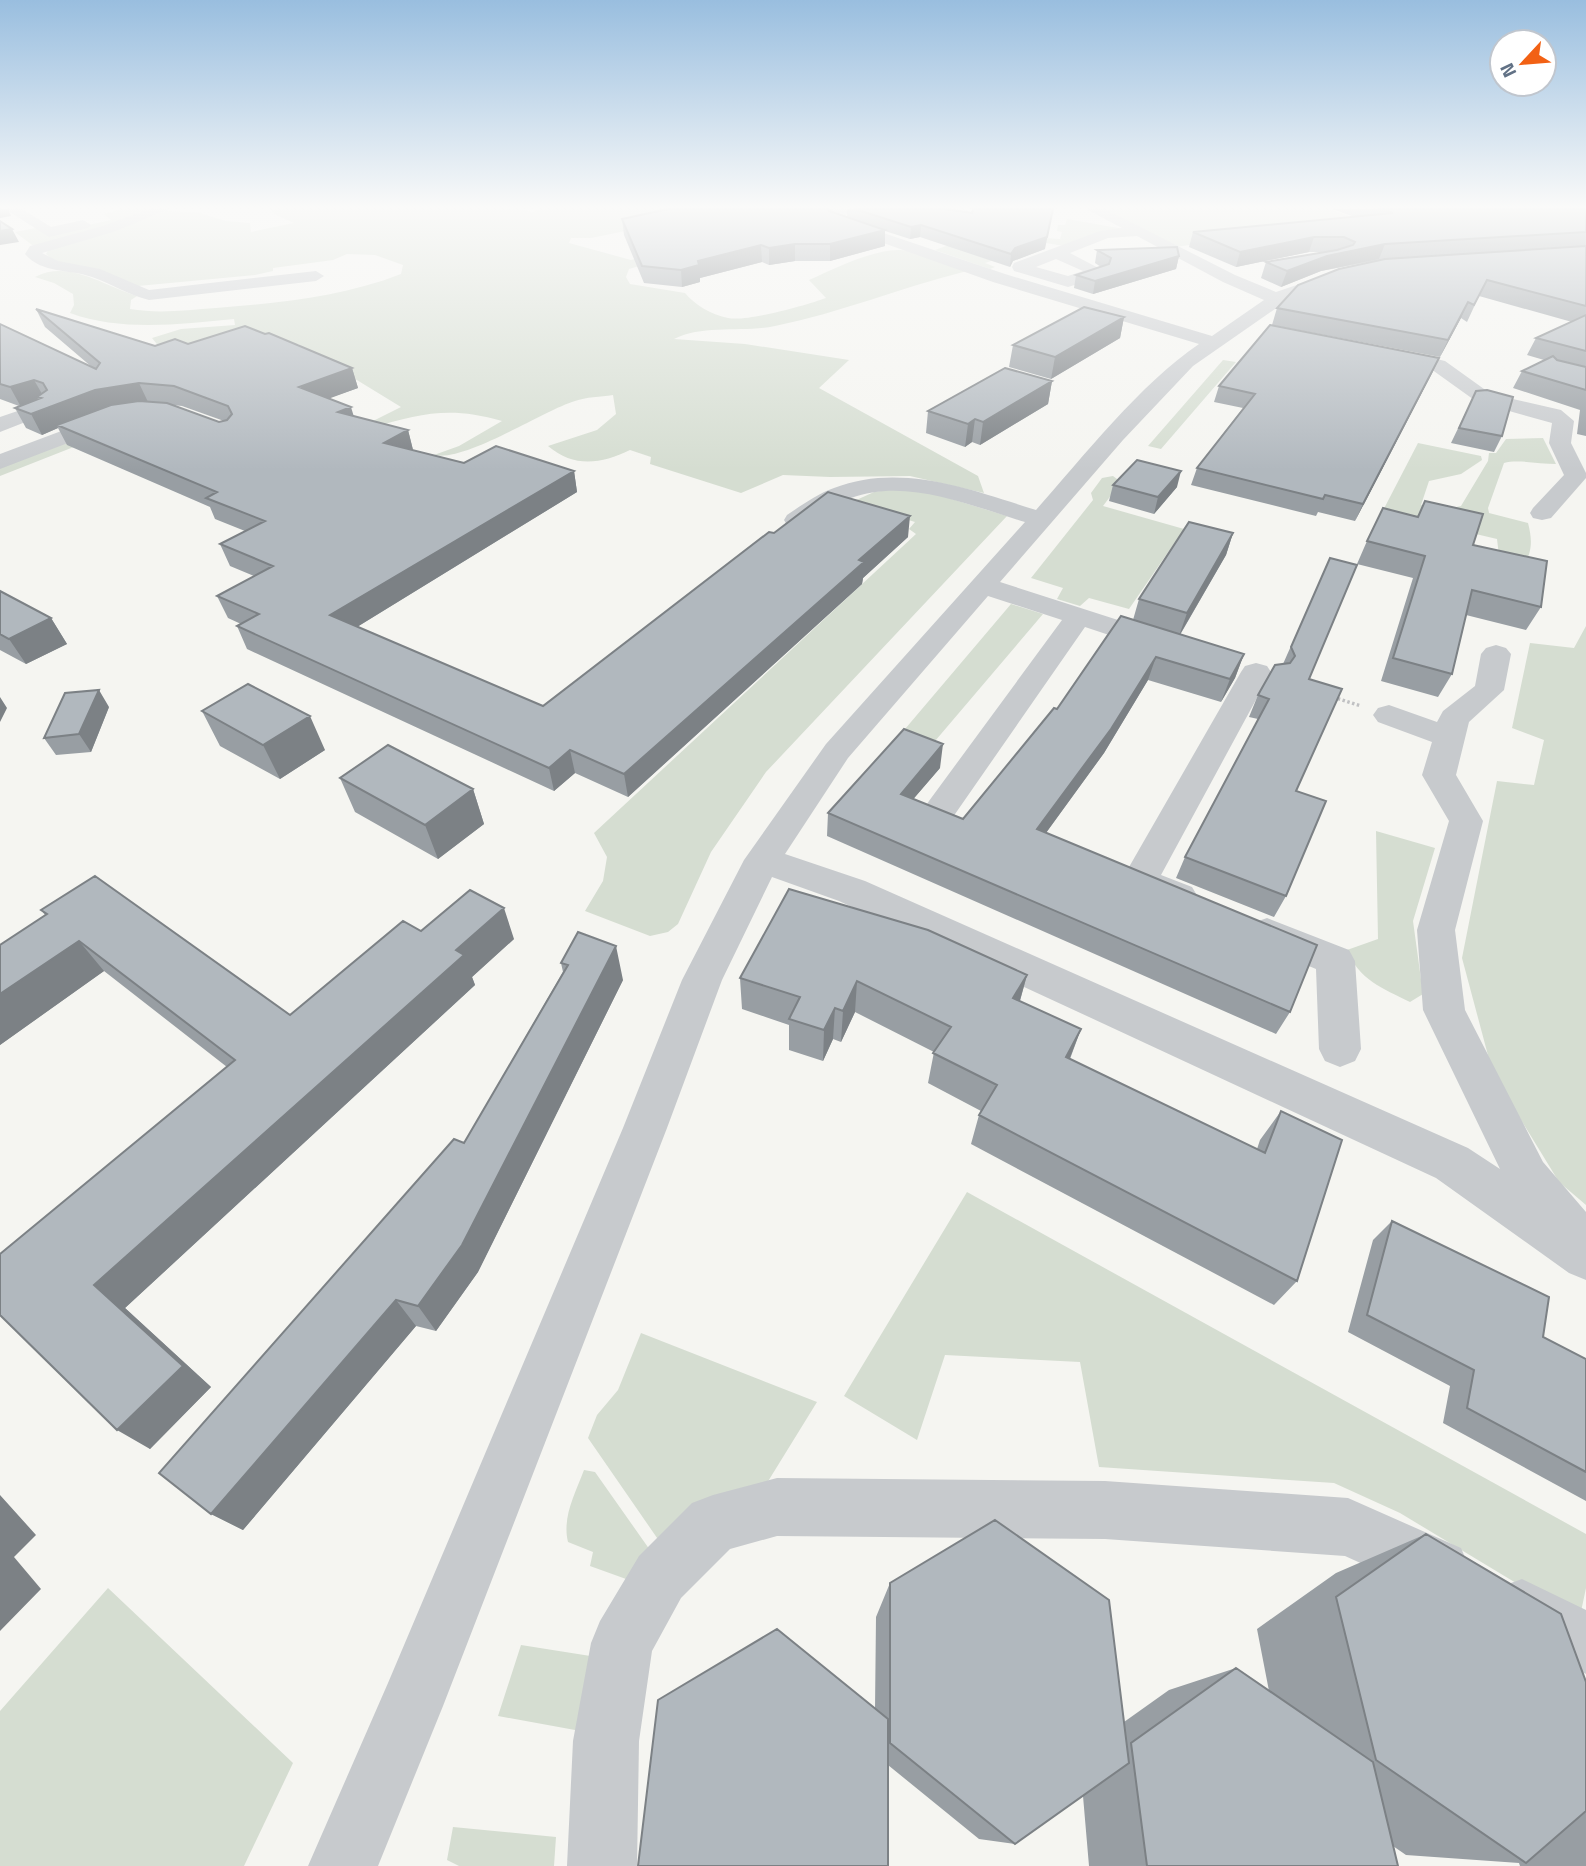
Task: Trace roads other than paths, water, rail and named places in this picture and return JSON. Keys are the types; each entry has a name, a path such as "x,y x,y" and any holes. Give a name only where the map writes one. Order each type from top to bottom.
{"street":[{"path":"1060,296 1216,342"},
{"path":"1270,296 1277,299"},
{"path":"343,1866 422,1680 702,980 762,860 837,751 1041,519 1186,362 1282,296"},
{"path":"1036,311 1056,305 1153,334 1166,340 1175,354 1186,362"},
{"path":"1238,327 1263,331"},
{"path":"1362,349 1438,365 1484,398 1553,415 1563,421 1560,443 1576,476 1542,513"},
{"path":"0,425 44,408"},
{"path":"0,462 114,417 134,413"},
{"path":"796,520 845,492 898,483 931,486 1041,519"},
{"path":"982,585 1194,653"},
{"path":"941,809 1078,617"},
{"path":"1496,654 1489,690 1454,718 1439,775 1466,821 1436,930 1444,1010 1527,1177 1586,1248"},
{"path":"1252,671 1139,881 1335,961 1340,1049"},
{"path":"1389,715 1449,737"},
{"path":"762,860 852,891 1452,1163 1586,1256"},
{"path":"602,1866 606,1741 622,1643 660,1577 713,1524 777,1507 1105,1510 1348,1527 1480,1587 1586,1643"}]}
